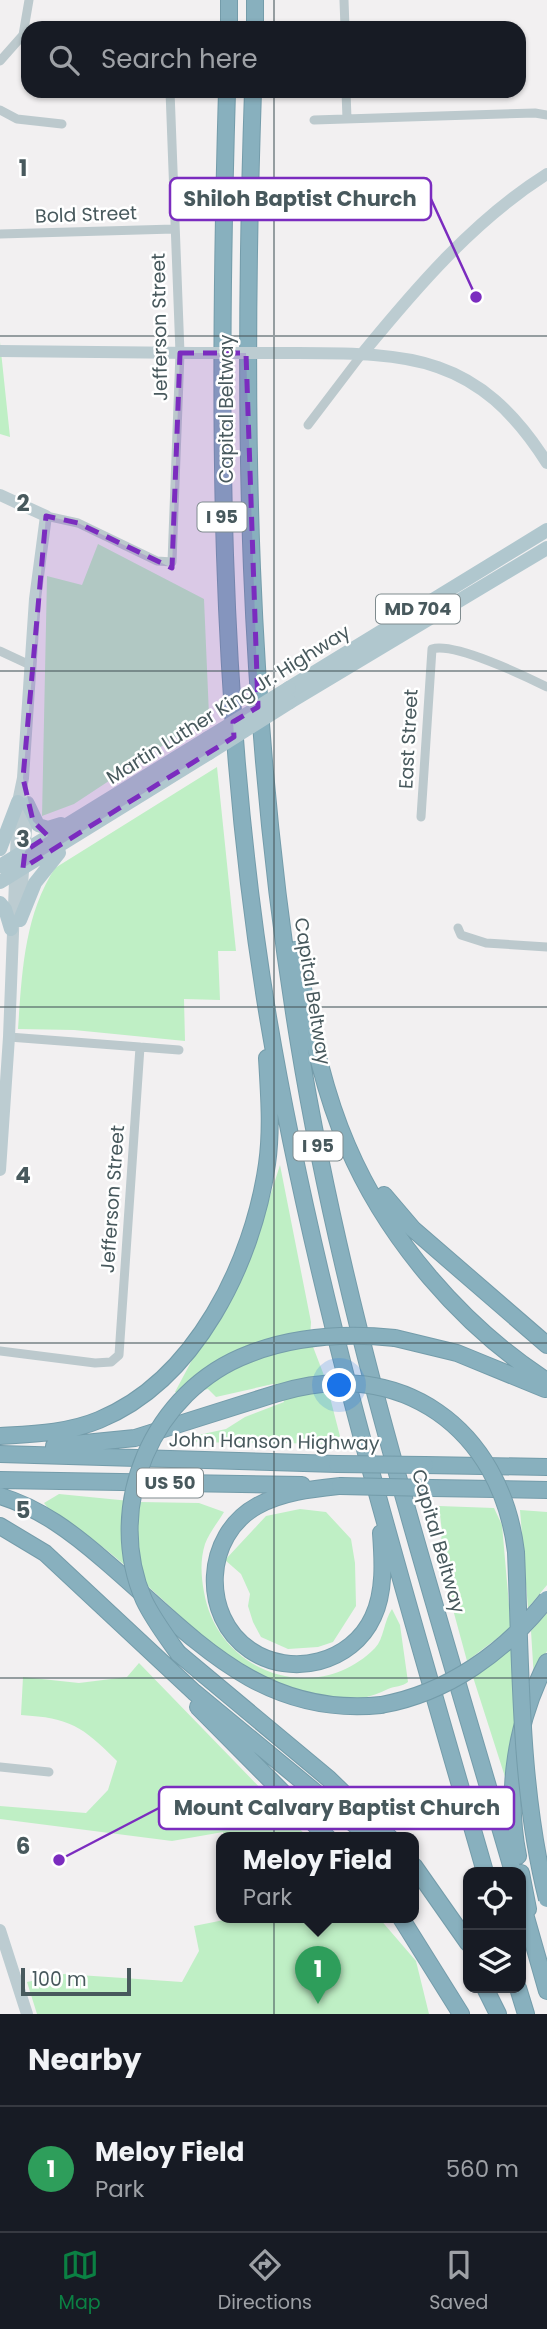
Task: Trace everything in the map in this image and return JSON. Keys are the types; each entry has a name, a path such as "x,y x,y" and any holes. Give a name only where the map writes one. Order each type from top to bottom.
{"highway":[{"path":"229,0 229,21"},
{"path":"255,21 256,0"},
{"name":"Capital Beltway","path":"227,98 220,390 225,605 241,803 268,1013 318,1266 376,1492 484,1867"},
{"name":"Capital Beltway","path":"253,98 247,294 247,459 255,663 268,810 300,1046 346,1272 392,1453 512,1867"},
{"path":"268,810 310,1022 328,1096 359,1171 415,1258 488,1338 547,1381"},
{"path":"0,1436 53,1432 98,1420 120,1410 160,1380 208,1321 244,1252 264,1184 269,1139 268,1013"},
{"path":"328,1096 364,1166 396,1211 547,1345"},
{"path":"384,1832 329,1779 178,1653 144,1599 130,1539 132,1501 143,1456 162,1422 192,1388 247,1354 318,1337 395,1338 457,1353 547,1390"},
{"path":"0,1448 80,1445 135,1438 312,1384 356,1382 407,1396 452,1424 488,1463 499,1483 513,1524 527,1778 537,1854 547,1899"},
{"name":"John Hanson Highway","path":"0,1454 547,1467"},
{"name":"US 50","path":"0,1480 547,1490"},
{"path":"340,1486 290,1494 256,1506 245,1514 224,1539 214,1572 217,1602 230,1630 261,1656 290,1664 321,1661 338,1654 365,1632 373,1617 381,1584 382,1543 376,1492"},
{"path":"0,1496 43,1514 75,1536 226,1663 260,1685 321,1705 381,1705 423,1695 467,1672 503,1644 547,1599"},
{"path":"0,1526 45,1553 194,1692 364,1832"},
{"path":"90,1594 322,1832"},
{"path":"520,1867 512,1818 513,1775 525,1717 547,1662"},
{"path":"419,1873 463,1936"},
{"path":"419,1888 463,1950"},
{"path":"526,1898 538,1959"},
{"path":"526,1917 547,1991"},
{"path":"404,1923 461,2014"},
{"path":"488,1993 498,2014"},
{"path":"494,1993 503,2014"},
{"path":"520,1993 526,2014"}],"main road":[{"name":"Martin Luther King Jr. Highway","path":"0,882 19,862 290,695 547,530"},
{"name":"Martin Luther King Jr. Highway","path":"290,695 547,548"},
{"path":"23,803 33,821 42,827 84,822"},
{"path":"0,849 23,803"},
{"path":"15,925 46,865 84,822"},
{"name":"Martin Luther King Jr. Highway","path":"0,866 19,862"},
{"path":"0,903 15,925"}],"street":[{"path":"25,21 29,0"},
{"path":"344,0 345,21"},
{"path":"0,61 21,37"},
{"name":"Jefferson Street","path":"46,516 78,523 163,563 172,562 180,353 170,98"},
{"path":"346,98 347,119"},
{"path":"0,110 17,119 62,124"},
{"path":"314,120 535,113 547,115"},
{"path":"308,425 403,304 471,234 517,194 547,174"},
{"name":"Bold Street","path":"0,234 174,229"},
{"path":"0,351 362,354 423,361 474,384 519,422 547,463"},
{"path":"0,495 46,516 30,665 0,1170"},
{"name":"East Street","path":"421,817 432,649 446,648 506,667 547,687"},
{"path":"0,651 30,665"},
{"path":"458,928 461,935 479,942 547,947"},
{"path":"6,1045 178,1050"},
{"name":"Jefferson Street","path":"0,1350 100,1363 111,1362 119,1353 141,1047"},
{"path":"0,1767 49,1772"},
{"path":"0,1930 23,2013"}],"highlighted area":[{"path":"180,353 246,353 258,707 233,722 234,737 23,868 25,851 48,836 33,821 23,778 46,516 78,523 172,568"}],"green space":[{"path":"0,342 10,437 0,434"},
{"path":"98,544 204,599 209,715 74,804 42,816 47,576 82,585"},
{"path":"217,767 236,951 218,951 220,1000 184,999 185,1041 74,1030 18,1029 26,945 37,906 55,868"},
{"path":"280,1165 311,1322 310,1339 325,1378 342,1444 186,1442 189,1437 226,1429 245,1417 284,1402 279,1386 273,1384 216,1397 208,1389 186,1395 175,1392 256,1240"},
{"path":"59,1494 140,1502 199,1503 224,1512 205,1544 202,1574 204,1592 213,1620 228,1644 249,1661 273,1673 299,1678 326,1676 352,1666 375,1648 392,1609 400,1625 408,1682 350,1700 313,1699 277,1686 242,1666 209,1641 112,1555 48,1508 44,1503"},
{"path":"439,1506 494,1508 502,1525 511,1628 467,1661 439,1558 442,1532"},
{"path":"300,1509 326,1512 351,1539 355,1563 356,1606 333,1642 318,1647 288,1649 261,1637 253,1622 248,1606 250,1594 241,1574 225,1560 266,1516"},
{"path":"520,1510 547,1512 547,1585 528,1608"},
{"path":"547,1613 547,1651 534,1679 531,1631"},
{"path":"512,1648 517,1738 506,1780 473,1677"},
{"path":"139,1663 302,1832 216,1832 172,1841 0,1819 0,1806 86,1813 108,1790 117,1761 94,1739 74,1726 52,1719 21,1715 23,1677 79,1683 127,1677"},
{"path":"216,1922 383,1923 416,1961 429,2014 37,2014 27,1982 64,1974 182,1982 199,1951 194,1926"}],"place":[{"name":"Shiloh Baptist Church","path":"476,297"},
{"name":"Mount Calvary Baptist Church","path":"59,1860"},
{"name":"Meloy Field","path":"318,2004"}]}
